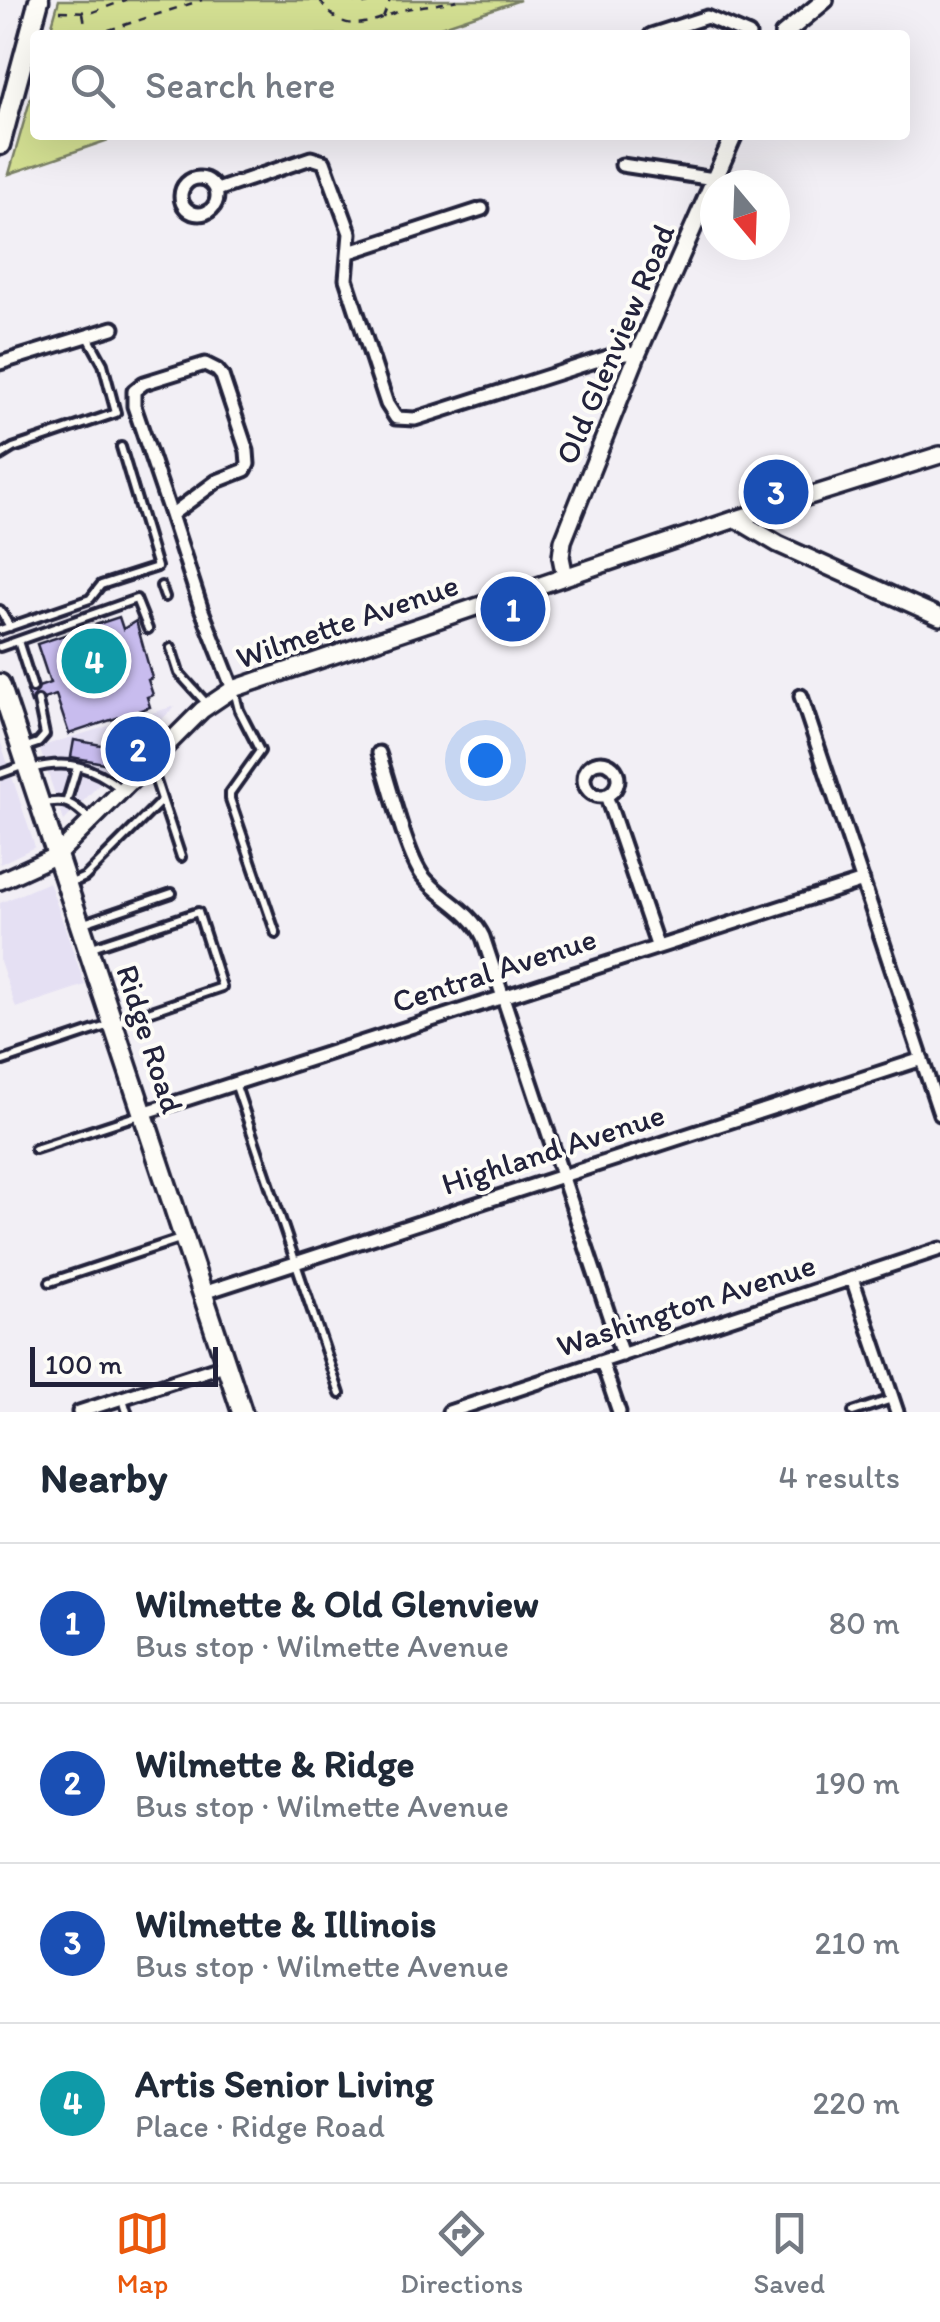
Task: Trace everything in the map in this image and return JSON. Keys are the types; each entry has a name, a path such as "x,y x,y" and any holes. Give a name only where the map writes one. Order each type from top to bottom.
{"main road":[{"path":"31,30 39,0"},
{"path":"0,145 30,33"},
{"name":"Ridge Road","path":"0,684 242,1412"}],"street":[{"path":"789,30 826,0"},
{"path":"667,30 707,17 737,30"},
{"name":"Old Glenview Road","path":"718,170 732,140"},
{"path":"217,190 310,158 318,158 328,169 348,225 346,279 387,404 396,418 415,419 614,355 638,353"},
{"path":"622,165 700,177"},
{"path":"350,252 482,209"},
{"name":"Old Glenview Road","path":"565,577 563,541 700,211"},
{"path":"0,363 113,328"},
{"path":"170,515 217,482 245,470 248,464 247,450 222,376 204,364 144,383 134,391 134,406 170,515 201,608 234,688"},
{"name":"Wilmette Avenue","path":"0,881 58,855 208,705 234,688 736,519 939,458"},
{"path":"736,519 778,544 940,617"},
{"path":"801,696 940,1114"},
{"path":"379,753 417,867 430,884 468,915 483,937 622,1354"},
{"path":"606,796 657,945"},
{"name":"Central Avenue","path":"143,1113 862,881"},
{"name":"Highland Avenue","path":"203,1293 922,1058"},
{"name":"Washington Avenue","path":"448,1412 940,1249"},
{"path":"852,1278 895,1406"},
{"path":"602,1362 619,1412"},
{"path":"79,1412 226,1364"}],"lane":[{"path":"0,456 116,413 103,364 87,336"},
{"path":"0,630 90,598 102,585 157,567 121,447"},
{"path":"161,586 165,597"},
{"path":"0,647 136,600 148,629"},
{"path":"0,610 10,626"},
{"path":"17,641 32,688"},
{"path":"171,648 179,673 208,705"},
{"path":"234,688 239,710 260,751 230,793 230,800 276,934"},
{"path":"26,761 45,734 38,701"},
{"path":"0,774 26,761 55,762 100,772 122,790"},
{"path":"150,762 181,857"},
{"path":"67,800 76,767"},
{"path":"40,804 67,800 91,821"},
{"path":"67,885 86,877 162,800"},
{"path":"80,924 172,893"},
{"path":"4,1061 222,987 198,912 88,948"},
{"path":"235,1083 340,1394"},
{"path":"35,1150 143,1113"},
{"path":"50,1282 184,1238"},
{"path":"123,1398 128,1412"},
{"path":"852,1412 895,1406"}],"path":[{"path":"60,12 82,12 126,0"},
{"path":"109,30 202,0"},
{"path":"320,0 336,16 353,24 370,25 404,10 458,0"},
{"path":"348,0 364,4 382,0"},
{"path":"383,19 390,0"},
{"path":"82,12 86,30"}],"shaded area":[{"path":"175,706 64,821 39,747"},
{"path":"0,740 35,847 0,864"},
{"path":"49,882 85,985 16,1008 0,961 0,903"}],"green space":[{"path":"59,0 520,0 432,30 50,30"},
{"path":"30,100 30,140 108,140 9,174"}],"building":[{"path":"119,617 123,629 136,621 152,678 148,680 153,695 147,697 150,707 69,734 56,695 31,703 27,691 50,683 37,644"},
{"path":"74,740 112,747 109,764 71,757"}],"place":[{"name":"Wilmette & Illinois","path":"776,492"},
{"name":"Wilmette & Old Glenview","path":"513,609"},
{"name":"Artis Senior Living","path":"94,661"},
{"name":"Wilmette & Ridge","path":"138,749"}]}
